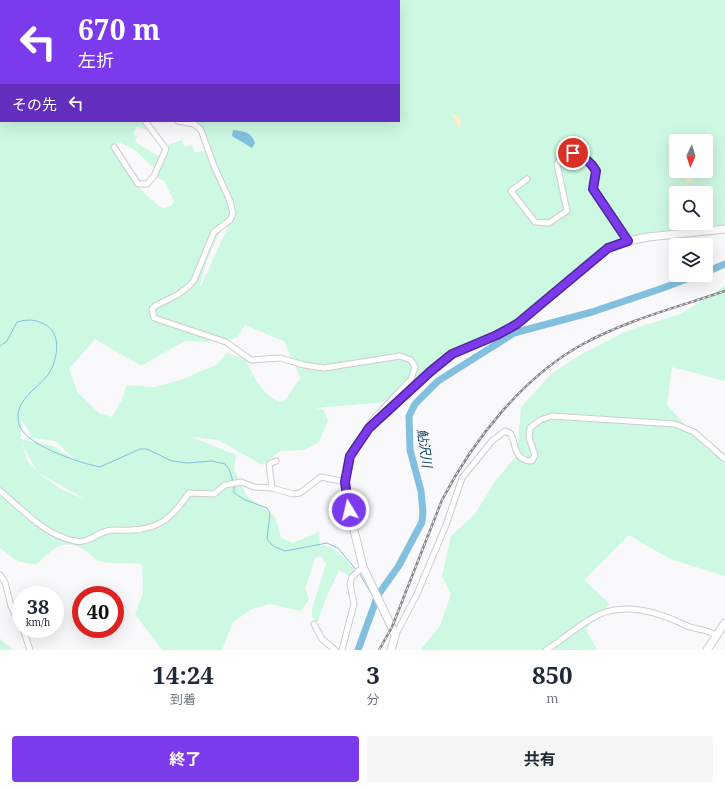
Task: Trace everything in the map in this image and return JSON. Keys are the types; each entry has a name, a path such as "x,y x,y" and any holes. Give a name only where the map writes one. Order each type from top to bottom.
{"street":[{"path":"114,147 138,184 147,184 154,176 166,149 146,122"},
{"path":"183,122 194,124 201,130 214,166 230,201 233,214 230,220 214,232 194,280 177,295 154,306 152,309 154,318 226,342 251,360 280,358 304,365 324,368 400,356 411,360 415,367 411,379 367,427 350,456 345,482 346,497 363,567 395,636"},
{"path":"527,179 511,191 535,222 549,223 567,211 557,164 559,160 565,155 573,153 584,157 596,171 593,189 628,241"},
{"path":"360,439 388,410 452,354 497,335 517,324 608,248 628,241 670,234 725,229"},
{"path":"391,650 395,636 417,594 446,525 462,478 492,440 505,432 511,434 515,444 514,450 520,458 525,461 532,460 536,455 529,438 530,428 540,420 552,416 674,424 694,432 725,459"},
{"path":"272,488 269,464 276,461"},
{"path":"0,491 44,527 76,542 84,541 110,530 132,530 150,527 169,519 176,513 189,493 214,494 225,485 241,482 258,488 272,488 293,494 300,493 321,477 345,482"},
{"path":"342,650 354,604 350,584 352,577 363,567"},
{"path":"0,575 5,582 12,608"},
{"path":"546,650 590,618 608,610 619,609 646,611 661,615 692,629 711,631 716,636"},
{"path":"314,624 322,639 335,650"},
{"path":"707,650 724,626"},
{"path":"26,638 30,650"}],"green space":[{"path":"400,0 725,0 725,226 713,226 713,186 669,186 669,230 678,230 622,241 511,328 460,351 384,402 316,408 324,410 328,421 319,442 304,450 280,451 262,465 218,440 192,437 236,455 234,469 246,495 275,517 281,538 293,543 319,532 320,546 325,545 330,547 345,559 355,571 348,576 339,570 317,623 312,616 312,608 326,564 321,556 315,558 305,589 309,599 301,611 269,604 252,609 233,622 222,650 162,650 135,614 143,593 142,565 99,561 84,550 76,546 69,545 58,546 37,564 22,562 13,558 0,548 0,122 144,122 153,133 137,126 133,134 137,137 135,142 158,156 163,149 163,155 154,168 135,150 119,142 111,146 140,188 147,196 163,208 171,206 174,201 164,181 156,177 167,145 182,140 185,147 192,145 195,152 207,151 204,140 195,124 184,122 400,122","holes":["231,220 201,286 200,286 211,250 221,232","245,325 284,341 308,395 300,378 285,400 281,402 274,399 263,390 245,359 226,353 218,364 181,380 154,387 127,385 122,399 112,417 99,413 78,393 69,369 95,339 141,366 185,341 205,342 237,338","22,420 32,438 55,441 78,462 53,446 21,439","23,444 36,470 27,461","38,473 85,499 62,490"]},
{"path":"725,286 725,381 672,367 667,405 696,437 725,464 725,576 670,559 629,535 584,580 610,604 586,629 597,650 420,650 440,626 451,594 442,576 451,536 475,514 496,480 517,455 521,407 551,374 582,354 626,331 681,314"},
{"path":"0,639 14,650 0,650"}],"sand":[{"path":"452,114 461,119 460,127 457,127 454,118 450,115"},
{"path":"685,178 692,178 693,181 686,184"}],"water":[{"path":"233,130 249,134 255,143 252,148 232,136"}],"waterway":[{"name":"鮎沢川","path":"713,269 725,264"},
{"name":"鮎沢川","path":"358,650 378,595 398,567 422,522 423,512 421,491 410,450 409,416 415,404 438,381 514,333 592,312 679,282"},
{"path":"0,346 7,341 17,322 21,321 32,320 42,323 46,325 55,335 57,349 56,357 51,370 26,397 19,409 18,416 19,424 23,432 42,446 80,462 100,467 140,449 147,449 172,461 187,463 212,461 225,464 229,469 233,481"},
{"path":"234,486 234,493 245,500 267,508 270,513 267,539 273,546 285,551 327,543 338,548 357,571"},
{"path":"359,573 375,600"}],"railway":[{"path":"379,650 392,627 442,500 454,477 484,433 520,392 561,358 600,335 653,314 725,291"}],"route":[{"path":"349,510 345,482 350,456 357,443 369,428 431,371 452,354 497,335 517,324 608,248 628,241 593,189 596,171 593,166 584,157 573,153"}]}
